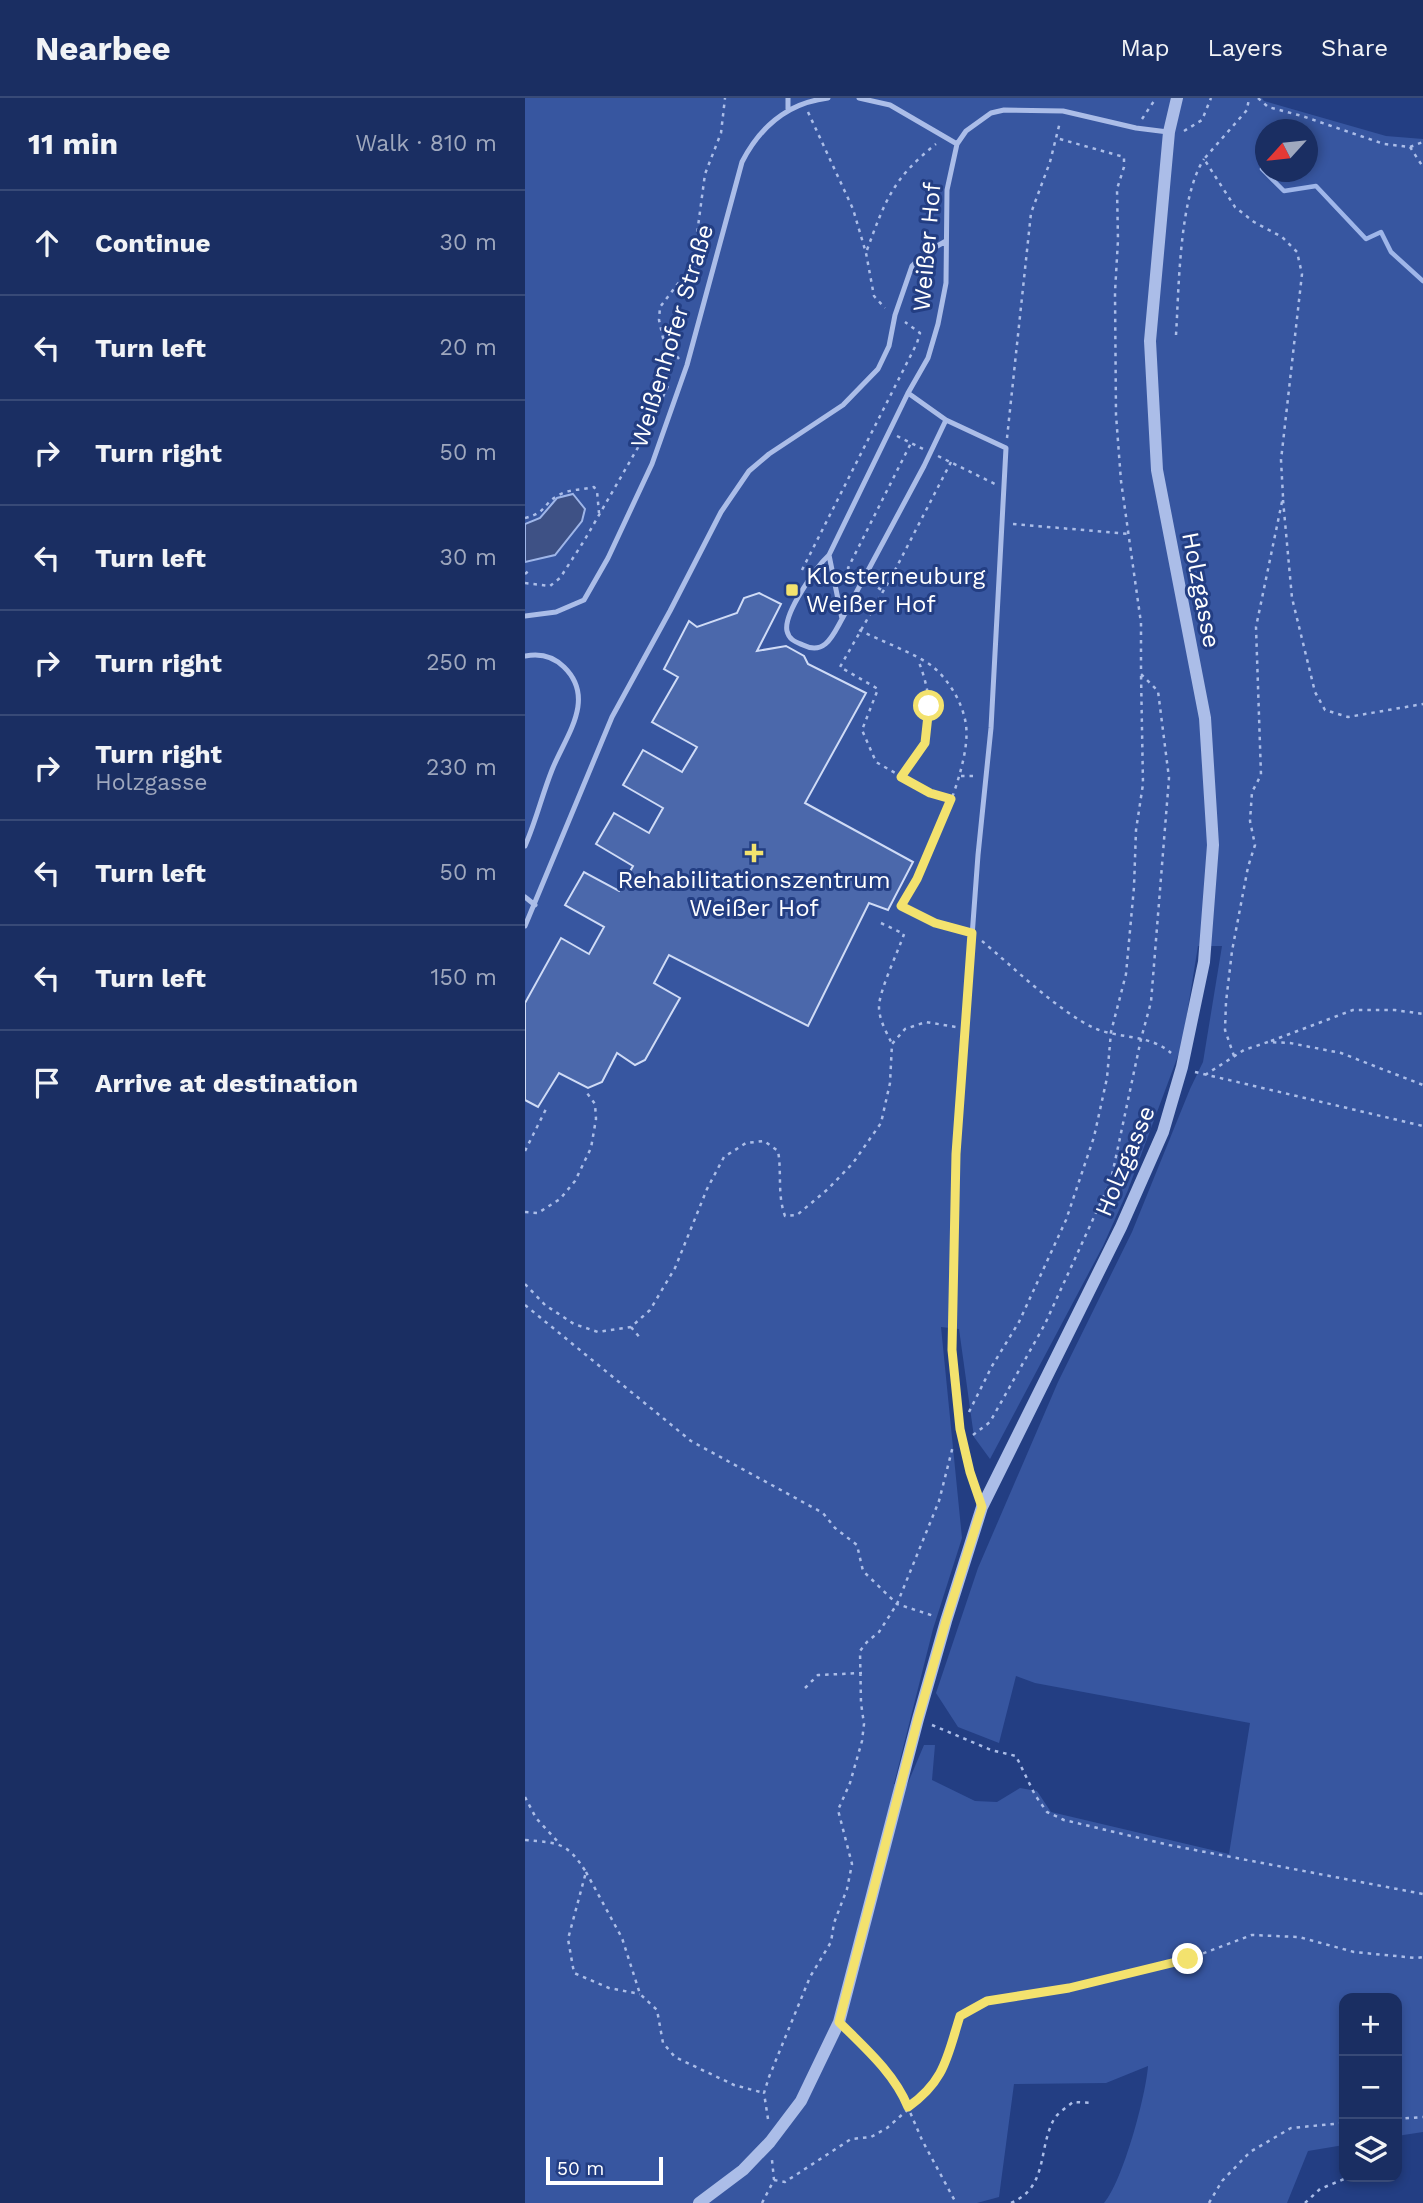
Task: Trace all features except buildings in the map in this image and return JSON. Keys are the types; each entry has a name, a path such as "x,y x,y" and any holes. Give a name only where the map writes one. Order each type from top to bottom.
{"street":[{"name":"Holzgasse","path":"699,2203 743,2170 770,2142 801,2101 839,2022 918,1719 982,1507 1121,1227 1163,1132 1182,1067 1204,962 1213,845 1205,718 1157,470 1150,341 1169,132 1177,98"}],"lane":[{"path":"788,98 788,109"},
{"name":"Weißenhofer Straße","path":"525,616 556,612 584,600 608,558 652,464 687,365 742,162 761,132 788,109 828,98"},
{"path":"859,98 890,105 957,144 977,121 991,113 1005,110 1063,111 1136,128 1169,132"},
{"name":"Weißer Hof","path":"842,619 828,644 820,648 811,649 792,640 786,630 789,617 816,568 829,555 908,393 928,358 946,283 947,190 957,144"},
{"path":"525,926 612,717 721,512 749,471 769,454 843,405 878,369 889,346 895,315 912,266 925,253 946,241"},
{"path":"908,393 946,421 1006,448 991,728 978,855 956,1154 952,1350 960,1429 982,1507"},
{"path":"842,619 946,421"},
{"path":"829,555 842,619"},
{"path":"525,656 534,654 551,657 564,667 574,678 579,701 574,726 552,769 525,846"},
{"path":"525,897 535,905"}],"path":[{"path":"525,583 550,586 560,578 644,438 665,389 687,365 673,353 663,338 659,320 660,306 693,264 705,174 721,133 725,98"},
{"path":"1136,128 1156,98"},
{"path":"1169,132 1187,131 1202,120 1211,98"},
{"path":"1176,335 1182,237 1196,172 1247,110 1249,98"},
{"path":"1258,98 1268,107 1384,144 1410,147 1423,142"},
{"path":"798,578 920,333 884,308 874,296 866,253 844,186 803,103"},
{"path":"1006,448 1031,214 1059,125"},
{"path":"866,253 890,191 912,164 944,137"},
{"path":"770,2142 764,2093 810,1977 831,1942 852,1864 838,1810 850,1783 862,1741 864,1724 860,1651 866,1642 879,1632 897,1604 939,1501 950,1454 960,1429 992,1366 1019,1322 1066,1220 1094,1137 1107,1078 1111,1032 1126,974 1136,830 1143,784 1141,623 1121,481 1116,402 1117,189 1124,167 1124,157 1056,138"},
{"path":"1410,147 1423,167"},
{"path":"1204,159 1234,207 1254,222 1282,237 1297,252 1303,274 1282,460 1283,497 1292,598 1315,692 1325,710 1348,718 1423,704"},
{"path":"883,591 848,568 911,443"},
{"path":"951,463 840,667 878,690 862,730 876,762 930,793 951,799"},
{"path":"525,517 538,515 557,496 568,491 594,487 600,514"},
{"path":"1234,1056 1225,1030 1226,1002 1232,951 1248,867 1255,845 1250,821 1252,792 1261,775 1256,627 1283,497"},
{"path":"1003,523 1130,534"},
{"path":"525,573 531,569"},
{"path":"859,630 932,666 957,695 966,726 961,776 917,879 901,906 935,923 972,933 1057,1004 1094,1027 1154,1042 1168,1051 1182,1067"},
{"path":"901,777 925,743 928,727 929,706 918,659"},
{"path":"964,1442 990,1422 1031,1349 1111,1180 1150,1002 1168,778 1158,691 1141,674"},
{"path":"525,1284 545,1305 574,1324 598,1332 631,1327 650,1310 675,1268 707,1189 724,1157 745,1143 764,1140 778,1151 781,1167 779,1188 785,1216 797,1215 828,1189 853,1163 881,1123 890,1083 892,1044 879,1008 882,992 904,934 881,923"},
{"path":"1423,1014 1395,1010 1353,1010 1244,1050 1204,1076 1423,1126"},
{"path":"892,1044 905,1029 926,1022 966,1030"},
{"path":"1268,1042 1290,1043 1341,1053 1423,1085"},
{"path":"525,1212 538,1213 560,1199 575,1181 591,1148 596,1119 595,1104 587,1093"},
{"path":"525,1151 546,1109"},
{"path":"525,1305 691,1441 823,1513 835,1528 857,1545 863,1571 897,1604 946,1621"},
{"path":"631,1327 641,1339"},
{"path":"805,1688 818,1675 862,1673"},
{"path":"918,1719 991,1750 1016,1756 1035,1795 1047,1812 1064,1820 1169,1845 1423,1894"},
{"path":"525,1797 536,1818 559,1843 575,1854 586,1872 622,1938 641,1994 657,2010 663,2043 675,2057 734,2085 764,2093"},
{"path":"525,1840 559,1843"},
{"path":"586,1872 568,1939 574,1973 609,1988 641,1994"},
{"path":"762,2203 774,2180 785,2182 851,2139 871,2137 887,2129 922,2097 943,2070 960,2016 987,2001 1069,1988 1188,1959 1252,1935 1299,1937 1353,1952 1423,1957"},
{"path":"839,2022 878,2061 901,2091 922,2140 956,2203"},
{"path":"1011,2203 1020,2199 1037,2179 1053,2120 1073,2102 1093,2103"},
{"path":"1402,2118 1423,2116"},
{"path":"1209,2203 1222,2181 1250,2152 1291,2128 1339,2123"},
{"path":"1305,2203 1320,2189 1339,2181"}],"shaded area":[{"path":"525,98 1262,98 1264,101 1386,136 1423,139 1423,2132 1402,2135 1402,1993 1339,1993 1339,2146 1308,2151 1287,2203 1104,2203 1126,2158 1143,2097 1148,2066 1106,2083 1014,2084 999,2197 977,2203 525,2203 525,562 555,555 582,522 557,498 540,518 525,524","holes":["1198,946 1222,946 1203,1062 1132,1232 1058,1382 978,1568 936,1693 958,1727 999,1743 1016,1676 1035,1683 1250,1723 1229,1854 1051,1812 1037,1791 1020,1788 997,1802 975,1801 932,1780 935,1745 924,1745 907,1785 894,1784 933,1629 962,1538 941,1327 959,1329 974,1437 990,1459 1103,1246 1128,1190 1182,1045"]},
{"path":"573,494 585,509 582,521 555,555 525,562 525,524 540,518 557,498"}],"waterway":[{"path":"1275,182 1284,191 1316,186 1366,239 1381,232 1391,252 1423,281"}],"place":[{"name":"Klosterneuburg Weißer Hof","path":"792,590"},
{"name":"Rehabilitationszentrum Weißer Hof","path":"754,853"}],"route":[{"path":"929,706 925,743 901,777 930,793 951,799 917,879 901,906 935,923 972,933 956,1154 952,1350 960,1429 982,1507 918,1719 839,2022 878,2061 901,2091 908,2107 922,2097 943,2070 960,2016 987,2001 1069,1988 1188,1959"}]}
